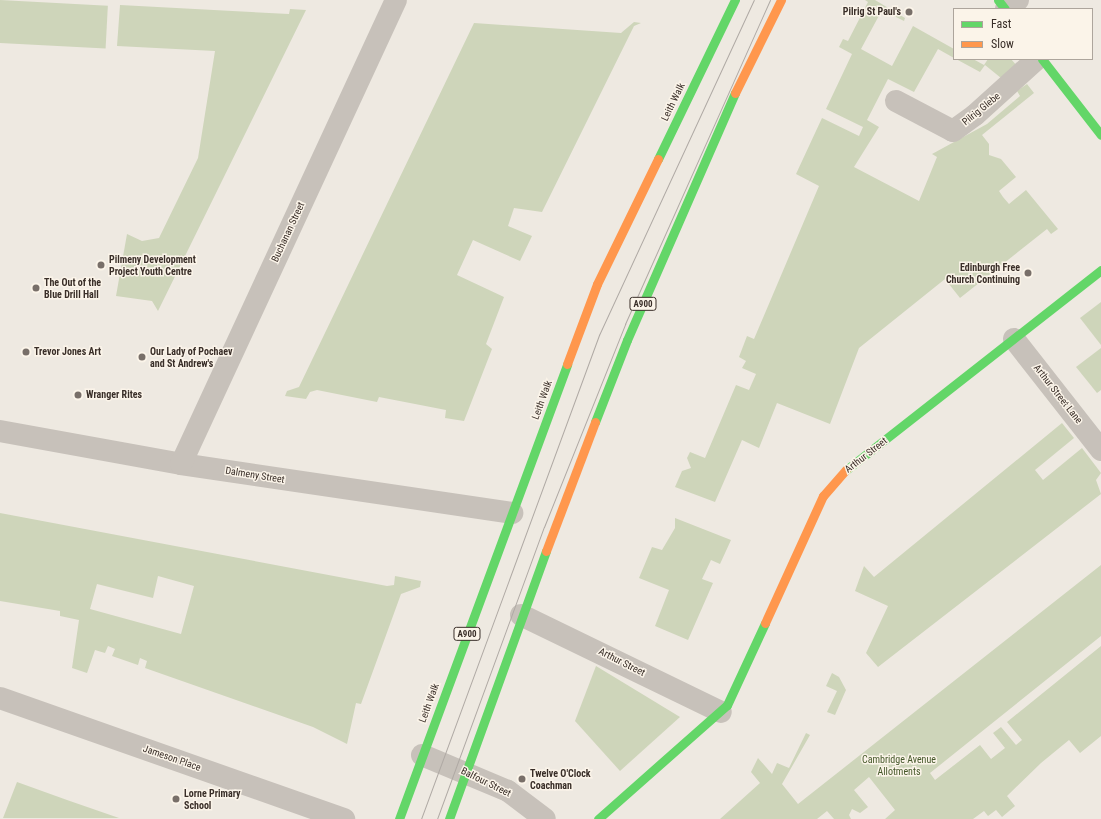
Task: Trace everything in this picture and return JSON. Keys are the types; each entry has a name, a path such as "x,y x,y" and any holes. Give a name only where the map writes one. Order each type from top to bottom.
{"main road":[{"name":"Leith Walk","path":"399,819 597,284 735,0"},
{"name":"A900","path":"449,819 521,615 655,274 714,135 781,0"},
{"path":"998,0 1005,8"},
{"path":"1043,60 1101,135"},
{"name":"Arthur Street","path":"598,819 721,712 732,697 828,488 1101,270"}],"street":[{"name":"Buchanan Street","path":"181,464 396,0"},
{"path":"1007,8 1018,0"},
{"name":"Pilrig Glebe","path":"896,101 953,131 975,115 1036,60"},
{"name":"Arthur Street Lane","path":"1014,339 1101,450"},
{"name":"Dalmeny Street","path":"0,431 181,464 512,514"},
{"name":"Arthur Street","path":"521,615 574,638 721,712"},
{"name":"Jameson Place","path":"0,698 344,819"},
{"name":"Balfour Street","path":"422,755 466,771 508,791 545,819"}],"green space":[{"path":"0,0 108,6 106,49 0,43"},
{"path":"865,0 875,0 905,18 904,21 882,10 861,49 892,66 913,26 953,48 953,57 938,49 914,92 888,79 867,120 879,127 854,167 919,201 937,157 932,154 987,124 1020,96 1017,91 1027,84 1034,93 982,135 989,144 989,155 1001,159 1016,177 999,191 1003,197 1009,204 1026,190 1058,229 1051,234 1047,229 960,298 945,279 859,348 830,424 777,403 759,448 742,440 715,502 675,487 682,471 691,468 687,458 690,452 705,458 736,385 749,390 756,374 742,368 746,361 739,357 747,336 754,339 819,186 796,174 822,118 859,136 863,127 826,109 852,54 839,47 843,39 848,41 868,2"},
{"path":"120,5 289,14 290,9 306,10 158,311 152,301 116,296 127,234 142,241 159,238 198,158 215,51 117,46"},
{"path":"634,22 641,23 634,26 542,212 514,208 508,226 532,236 520,261 473,240 457,275 504,297 486,344 492,349 464,421 445,418 446,410 379,397 377,402 317,390 310,392 306,399 285,396 287,391 299,387 474,23 621,33"},
{"path":"958,60 975,60 984,65 987,60 1012,60 1017,66 1001,78 985,65 980,72"},
{"path":"1101,302 1101,345 1080,318"},
{"path":"1101,348 1101,390 1097,393 1076,367"},
{"path":"1062,423 1074,438 1035,470 1043,480 1082,448 1101,473 1096,480 1101,494 878,667 866,653 888,606 855,591 864,566 874,577"},
{"path":"0,513 387,586 394,585 395,576 421,581 420,587 401,594 361,704 356,703 347,744 313,727 145,668 147,661 140,658 138,665 112,656 115,649 108,646 105,653 95,650 87,673 72,668 79,620 60,616 60,611 0,601","holes":["158,576 194,586 181,634 90,609 97,584 153,598"]},
{"path":"675,518 731,540 720,564 711,560 702,579 713,583 688,640 655,626 669,590 639,578 652,547 662,550 675,528"},
{"name":"Cambridge Avenue Allotments","path":"1101,565 1101,636 930,773 935,780 980,745 991,759 1005,748 993,733 1001,727 1016,745 1022,740 1007,722 1101,646 1101,736 1080,753 1069,740 1041,763 1007,796 1015,806 1002,817 996,810 988,816 984,811 973,819 885,819 895,810 869,777 854,790 868,807 860,813 852,809 849,815 851,819 834,819 827,811 817,819 720,819 760,783 751,772 758,758 772,774 777,763 789,768 806,733 810,735 782,784 798,804"},
{"path":"596,666 680,717 620,771 575,721"},
{"path":"832,673 839,677 846,690 835,715 827,712 837,691 826,686"},
{"path":"17,782 67,800 119,818 3,818"}],"tram line":[{"path":"421,819 599,335 754,0"},
{"path":"437,819 544,527 625,324 770,0"}],"traffic: fast":[{"path":"658,159 735,0"},
{"path":"998,0 1004,8"},
{"path":"1043,60 1101,135"},
{"path":"595,422 627,340 735,93"},
{"path":"846,470 1101,270"},
{"path":"399,819 567,364"},
{"path":"449,819 546,551"},
{"path":"598,819 727,705 765,623"}],"traffic: slow":[{"path":"735,93 781,0"},
{"path":"567,364 597,284 658,159"},
{"path":"546,551 595,422"},
{"path":"765,623 823,496 846,470"}],"place":[{"name":"Pilrig St Paul's","path":"909,12"},
{"name":"Pilmeny Development Project Youth Centre","path":"101,265"},
{"name":"Edinburgh Free Church Continuing","path":"1028,273"},
{"name":"The Out of the Blue Drill Hall","path":"36,288"},
{"name":"Trevor Jones Art","path":"26,352"},
{"name":"Our Lady of Pochaev and St Andrew's","path":"142,357"},
{"name":"Wranger Rites","path":"78,395"},
{"name":"Twelve O'Clock Coachman","path":"522,779"},
{"name":"Lorne Primary School","path":"176,799"}]}
